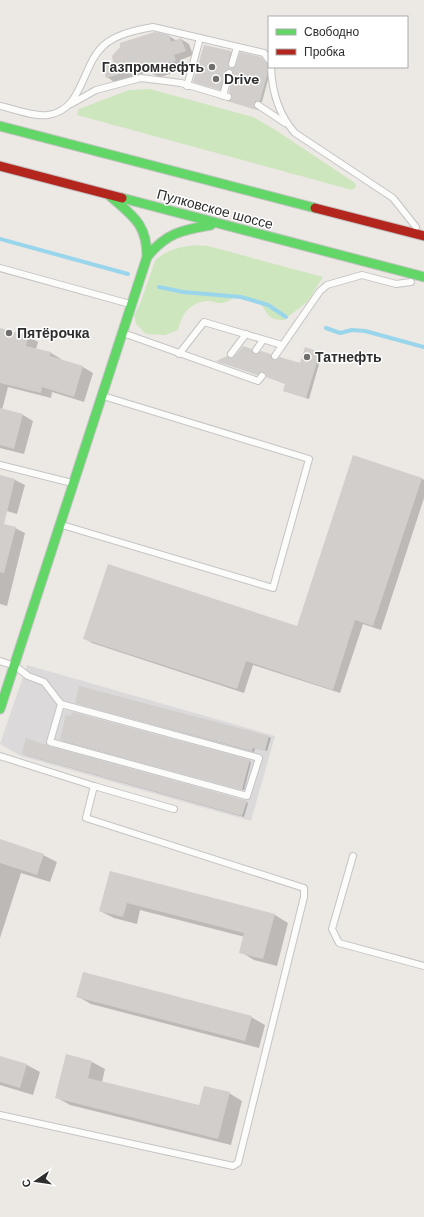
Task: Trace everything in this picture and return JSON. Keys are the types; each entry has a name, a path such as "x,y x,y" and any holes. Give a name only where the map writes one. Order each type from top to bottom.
{"main road":[{"name":"Пулковское шоссе","path":"0,126 424,236"},
{"name":"Пулковское шоссе","path":"0,166 424,277"},
{"path":"0,709 147,256 148,245 143,226 110,196"},
{"path":"147,256 158,242 168,235 219,224"}],"lane":[{"path":"66,107 79,91 92,61 103,46 121,34 153,27 264,53 268,59"},
{"path":"187,86 200,38"},
{"path":"232,64 237,47"},
{"path":"271,68 272,87 280,111 287,124 295,133 393,198 424,236"},
{"path":"0,106 46,116 60,112 96,90 141,78 187,86 226,96 230,73"},
{"path":"258,105 287,124"},
{"path":"0,268 132,304"},
{"path":"275,356 320,291 327,285 362,275 396,284 424,281"},
{"path":"179,354 204,322 282,345"},
{"path":"123,333 179,354 240,373 258,382 262,376"},
{"path":"231,354 246,334"},
{"path":"256,350 262,340"},
{"path":"60,525 273,588 309,459 102,396"},
{"path":"0,465 74,484"},
{"path":"0,661 15,666 28,676 44,682 61,704 260,758 248,796 50,742 61,704"},
{"path":"0,756 94,786 174,809"},
{"path":"0,1115 233,1166 238,1163 304,897 304,888 86,818 94,786"},
{"path":"353,856 332,929 339,943 424,966"}],"shaded area":[{"path":"27,665 275,736 251,821 21,756 0,744"}],"green space":[{"path":"150,89 253,117 274,129 355,183 356,187 352,190 77,115 79,109 129,90"},
{"path":"197,245 208,246 323,277 307,302 284,320 272,318 261,304 235,297 223,303 209,301 192,306 182,318 178,330 165,335 146,334 136,324 134,315 140,304 155,261 159,257 174,249"}],"building":[{"path":"155,32 169,35 171,42 181,38 186,51 174,55 176,61 164,64 163,70 152,73 140,68 106,78 102,66 113,62 112,56 120,47 120,43"},
{"path":"204,45 231,51 228,63 230,68 235,67 240,52 261,57 268,64 267,75 260,101 256,101 254,104 257,110 227,101 232,98 229,92 233,74 230,69 225,72 220,90 193,82"},
{"path":"0,328 28,336 26,346 51,352 50,356 83,366 74,397 42,387 41,393 0,383"},
{"path":"243,346 252,349 252,352 255,354 261,351 271,354 271,358 274,360 280,357 300,363 305,347 320,352 306,398 283,391 285,384 266,377 266,374 263,372 257,375 216,361 227,356 233,358"},
{"path":"0,408 23,414 14,449 0,445"},
{"path":"353,455 422,478 373,626 355,620 333,690 246,661 237,689 83,639 108,564 297,626"},
{"path":"0,475 15,479 4,524 16,527 4,573 0,572"},
{"path":"79,686 269,736 265,751 253,748 252,751 75,703"},
{"path":"72,712 250,760 242,790 60,740 66,715 71,716"},
{"path":"26,738 49,746 247,801 242,816 22,754"},
{"path":"0,839 44,854 37,875 0,863"},
{"path":"110,871 275,914 263,959 239,953 244,933 127,903 123,917 99,911"},
{"path":"83,972 252,1016 245,1041 76,997"},
{"path":"66,1054 92,1061 88,1078 199,1105 204,1086 230,1092 218,1139 55,1098"},
{"path":"0,1056 27,1064 20,1088 0,1082"}],"waterway":[{"path":"0,239 128,274"},
{"path":"159,287 183,292 241,297 268,305 286,317"},
{"path":"326,328 340,333 352,330 365,331 424,347"}],"traffic: fast":[{"path":"0,126 315,208"},
{"path":"0,709 147,257 144,236 141,228 132,215 110,196"},
{"path":"122,198 424,277"},
{"path":"147,257 161,243 175,234 211,225"}],"traffic: jam":[{"path":"0,166 122,198"},
{"path":"315,208 424,236"}],"place":[{"name":"Газпромнефть","path":"212,67"},
{"name":"Drive","path":"216,79"},
{"name":"Пятёрочка","path":"9,333"},
{"name":"Татнефть","path":"307,357"}]}
